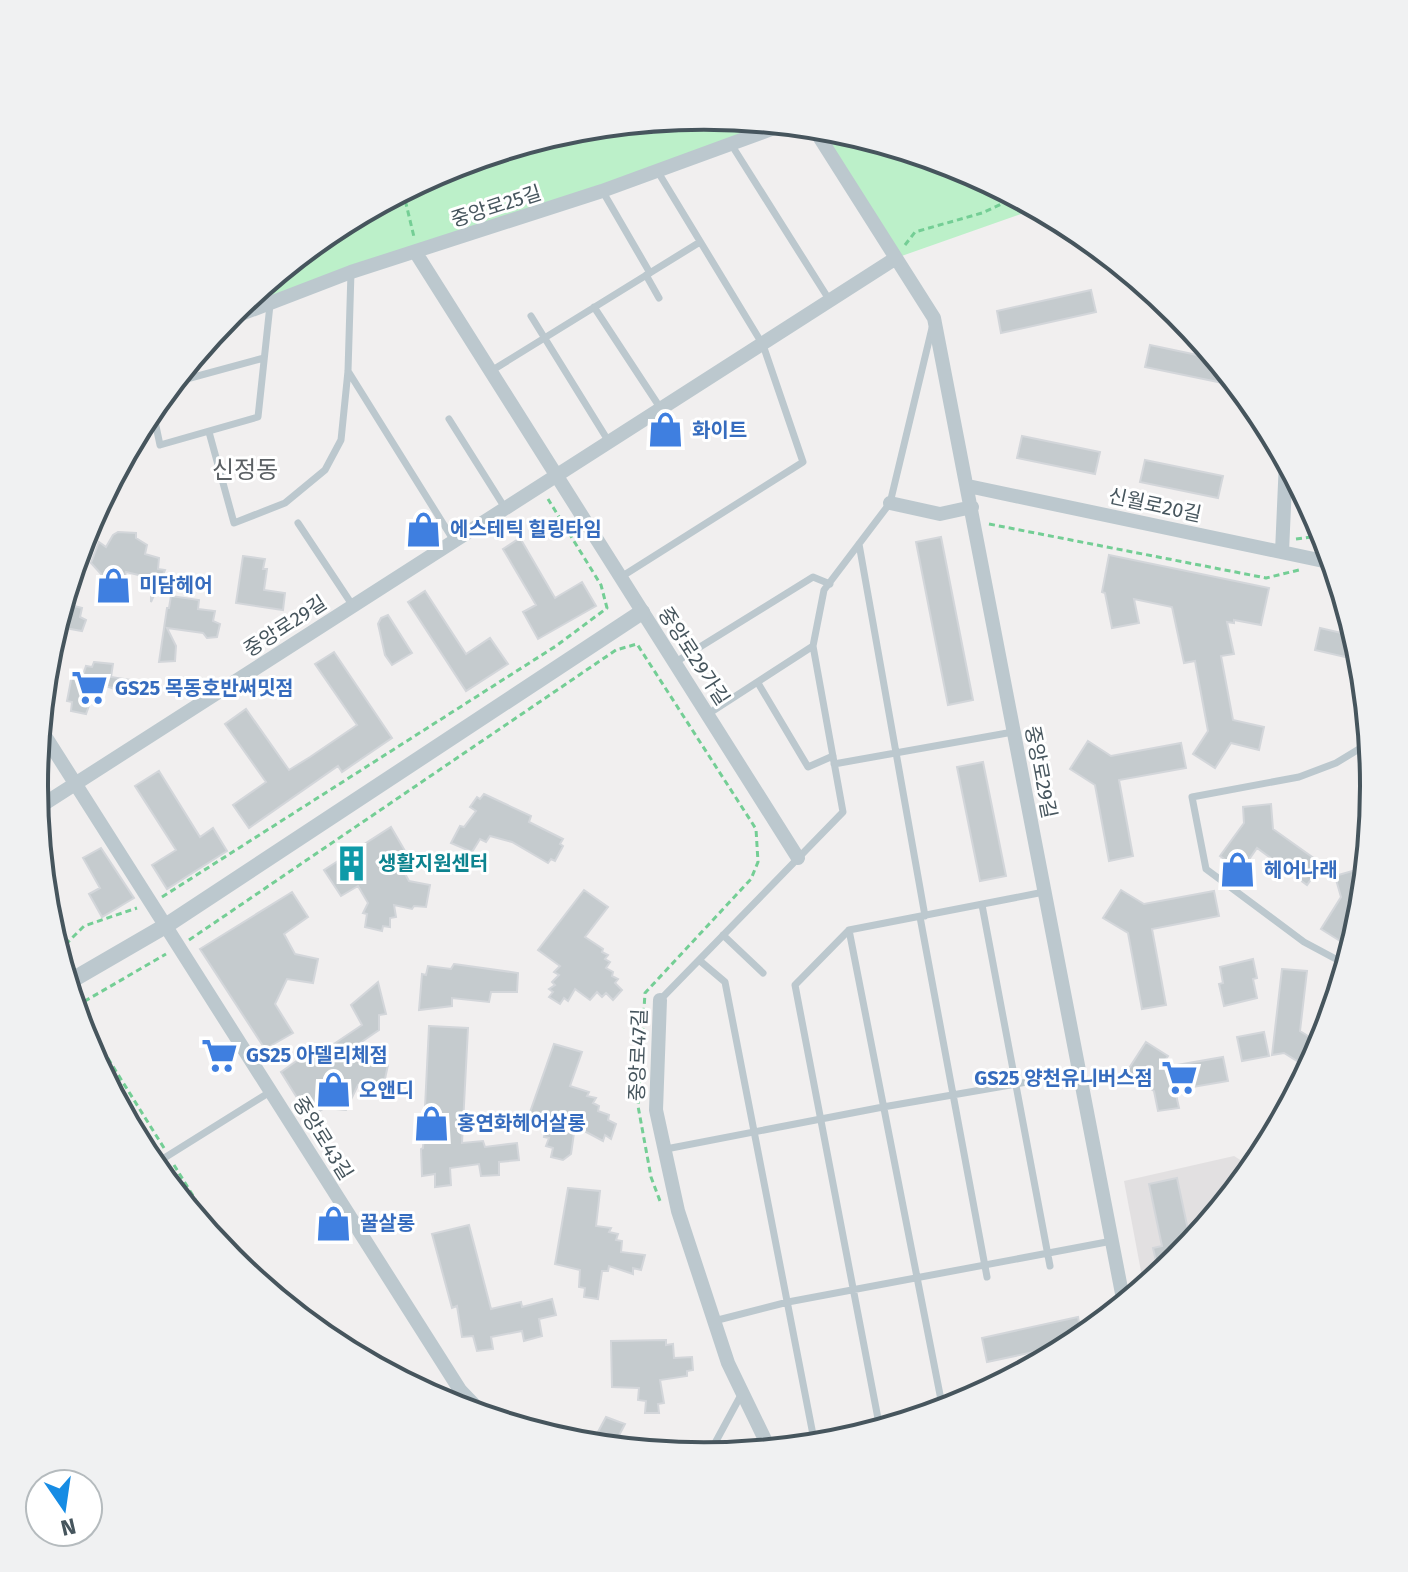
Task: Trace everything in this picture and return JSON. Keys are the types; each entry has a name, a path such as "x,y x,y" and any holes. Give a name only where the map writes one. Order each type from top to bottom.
{"street":[{"name":"중앙로25길","path":"251,311 351,272 602,191 762,133"},
{"name":"중앙로29길","path":"822,141 934,318 1122,1291"},
{"path":"416,253 555,476"},
{"name":"중앙로29길","path":"48,801 896,258"},
{"name":"중앙로29가길","path":"555,476 798,858"},
{"path":"1282,552 1285,483"},
{"name":"신월로20길","path":"968,486 1319,560"},
{"path":"890,503 940,514 973,514"},
{"path":"77,977 167,925 642,612"},
{"name":"중앙로43길","path":"49,743 467,1397"},
{"name":"중앙로47길","path":"660,1000 656,1110 678,1211 728,1363 765,1439"}],"lane":[{"path":"731,144 830,301"},
{"path":"621,577 803,462 763,345 657,171"},
{"path":"602,191 659,298"},
{"path":"490,371 700,242"},
{"path":"209,432 234,523 285,503 325,470 341,440 348,371 351,272"},
{"path":"156,427 160,445 258,417 270,305"},
{"path":"594,307 661,409"},
{"path":"531,316 609,442"},
{"name":"중앙로47길","path":"660,1000 843,812 813,646 824,590 890,503 934,318"},
{"path":"191,378 264,358"},
{"path":"348,371 454,541"},
{"path":"449,419 505,508"},
{"name":"중앙로29길","path":"298,523 353,606"},
{"path":"859,544 987,1277"},
{"path":"674,663 813,577 830,584"},
{"path":"707,714 813,646"},
{"path":"758,683 808,767 834,760 897,753 1013,732"},
{"path":"1337,960 1304,942 1206,869 1192,797 1299,777 1359,750"},
{"path":"878,1419 795,985 849,930 1044,892"},
{"path":"982,905 1050,1266"},
{"path":"849,930 941,1397"},
{"path":"723,935 763,973"},
{"path":"699,960 725,982 813,1432"},
{"path":"666,1149 1079,1073"},
{"path":"165,1158 270,1092"},
{"path":"714,1321 788,1302 1112,1241"},
{"path":"456,1393 460,1390"},
{"path":"716,1442 742,1393"}],"path":[{"path":"407,202 416,253"},
{"path":"896,258 915,232 982,213 1004,203"},
{"path":"67,943 84,926 152,903 556,646 607,608 601,585 540,486"},
{"path":"973,514 1266,578 1302,570"},
{"path":"85,1002 179,946 616,650 637,644 756,829 758,862 751,879 645,993 638,1106 651,1177 661,1205"},
{"path":"109,1060 193,1196"}],"shaded area":[{"path":"1234,1156 1241,1161 1197,1219 1142,1275 1124,1181"}],"green space":[{"path":"661,131 760,133 262,302 305,266 376,218 453,180 493,165 534,152 618,136"},
{"path":"822,141 874,152 915,165 955,180 1023,213 896,258"}],"building":[{"path":"1091,290 1096,312 1001,333 997,311"},
{"path":"1150,345 1199,355 1220,382 1145,367"},
{"path":"1022,436 1100,452 1095,474 1017,458"},
{"path":"1145,460 1223,476 1218,498 1140,482"},
{"path":"118,532 136,533 136,538 147,545 145,554 159,558 158,569 165,570 151,602 151,578 126,572 118,601 104,598 106,591 98,589 102,575 91,563 99,542 106,547"},
{"path":"941,537 973,700 948,705 916,542"},
{"path":"520,538 555,598 582,582 596,606 538,639 523,612 536,605 503,549"},
{"path":"1109,555 1269,588 1261,625 1234,620 1234,623 1227,622 1234,654 1221,656 1233,720 1264,727 1259,750 1231,743 1215,768 1193,754 1208,731 1195,661 1184,663 1172,607 1134,599 1139,623 1112,628 1105,593 1102,592"},
{"path":"243,556 265,559 264,590 285,593 283,610 236,603"},
{"path":"425,591 466,654 490,638 508,664 466,691 408,602"},
{"path":"171,596 199,600 198,609 215,611 213,621 220,624 217,637 207,638 203,633 167,628 176,646 175,661 159,662 167,608"},
{"path":"73,606 82,608 80,617 86,620 82,631 67,628"},
{"path":"388,615 412,653 392,665 385,655 378,624 381,618"},
{"path":"1320,628 1342,633 1347,657 1315,650"},
{"path":"334,652 392,738 342,772 338,766 249,828 233,805 266,782 225,724 246,709 289,770 310,757 357,725 315,664"},
{"path":"94,662 113,664 111,677 131,680 126,692 105,686 98,703 91,700 86,714 71,711 72,702 67,701 72,675 83,675 86,666 92,667"},
{"path":"1088,741 1111,756 1181,743 1186,768 1119,780 1133,856 1109,861 1095,785 1070,769"},
{"path":"983,762 1006,876 980,881 957,767"},
{"path":"159,771 200,837 213,828 227,851 167,889 152,865 176,850 135,786"},
{"path":"484,794 531,816 529,822 563,839 555,861 551,859 548,863 512,842 490,836 486,842 480,839 472,852 451,843 460,826 464,827 476,811 470,807 477,797 480,799"},
{"path":"1271,804 1273,829 1322,864 1307,885 1257,848 1241,871 1220,856 1244,823 1243,807"},
{"path":"391,827 405,851 396,857 409,881 430,885 426,907 414,906 412,909 394,905 396,917 390,918 390,927 383,926 382,931 365,927 367,914 363,913 368,903 358,886 341,896 324,870"},
{"path":"101,848 134,898 102,917 89,894 100,888 83,858"},
{"path":"1354,870 1340,941 1321,929 1341,897 1335,876"},
{"path":"584,890 608,907 585,937 608,955 605,959 610,962 606,968 613,972 612,976 618,979 615,983 622,990 613,1000 606,993 602,997 597,992 590,1000 575,989 568,1001 564,998 560,1004 549,997 553,992 549,989 555,985 552,982 559,975 554,972 560,966 538,950"},
{"path":"1121,890 1144,904 1214,891 1219,916 1152,929 1166,1005 1142,1009 1128,933 1103,918"},
{"path":"292,892 308,917 284,934 295,954 318,959 313,983 287,979 275,1004 293,1033 265,1049 200,949"},
{"path":"1253,959 1257,998 1224,1006 1219,984 1223,983 1220,967"},
{"path":"454,964 518,973 517,992 491,992 489,1002 452,998 452,1006 419,1010 422,974 426,975 428,966 451,969"},
{"path":"1282,969 1307,971 1300,1031 1310,1037 1299,1062 1284,1053 1272,1055"},
{"path":"378,982 386,1014 379,1015 379,1030 357,1045 365,1060 388,1065 383,1088 358,1085 346,1110 325,1108 309,1117 281,1072 305,1055 310,1060 362,1025 351,1005"},
{"path":"429,1026 468,1028 462,1143 483,1141 485,1147 517,1143 519,1160 499,1162 499,1175 481,1176 479,1164 450,1168 451,1185 435,1187 435,1174 422,1176"},
{"path":"1264,1032 1269,1056 1242,1061 1237,1037"},
{"path":"1146,1042 1168,1056 1160,1068 1223,1057 1228,1081 1175,1090 1179,1108 1158,1111 1154,1091 1126,1073"},
{"path":"554,1044 582,1052 570,1086 589,1092 587,1096 596,1098 593,1103 599,1106 598,1111 609,1115 608,1120 616,1124 611,1139 605,1135 603,1141 575,1126 571,1154 563,1160 551,1157 553,1148 546,1146 549,1138 544,1137 547,1125 528,1118"},
{"path":"1177,1178 1188,1229 1156,1261 1153,1248 1162,1246 1149,1184"},
{"path":"568,1188 600,1191 596,1226 611,1228 609,1232 618,1234 616,1240 622,1241 621,1252 645,1255 641,1270 633,1268 633,1274 609,1266 608,1271 602,1271 598,1299 584,1297 585,1288 579,1287 580,1270 555,1264"},
{"path":"469,1225 491,1309 521,1302 522,1307 552,1299 556,1315 539,1319 542,1336 524,1341 522,1331 491,1337 493,1349 477,1351 473,1336 462,1337 457,1306 452,1308 432,1234"},
{"path":"1078,1317 1079,1323 1036,1352 987,1362 982,1338"},
{"path":"666,1340 666,1345 673,1344 674,1358 692,1357 693,1370 687,1371 687,1376 660,1380 664,1403 658,1404 659,1413 645,1413 646,1401 638,1400 639,1388 612,1387 611,1341"},
{"path":"606,1417 625,1424 619,1436 598,1433"}],"place":[{"name":"화이트","path":"666,430"},
{"name":"에스테틱 힐링타임","path":"424,529"},
{"name":"미담헤어","path":"113,585"},
{"name":"GS25 목동호반써밋점","path":"89,688"},
{"name":"생활지원센터","path":"352,863"},
{"name":"헤어나래","path":"1238,870"},
{"name":"GS25 아델리체점","path":"220,1055"},
{"name":"GS25 양천유니버스점","path":"1179,1078"},
{"name":"오앤디","path":"333,1090"},
{"name":"홍연화헤어살롱","path":"431,1123"},
{"name":"꿀살롱","path":"334,1223"}],"district":[{"name":"신정동","path":"245,470"}]}
